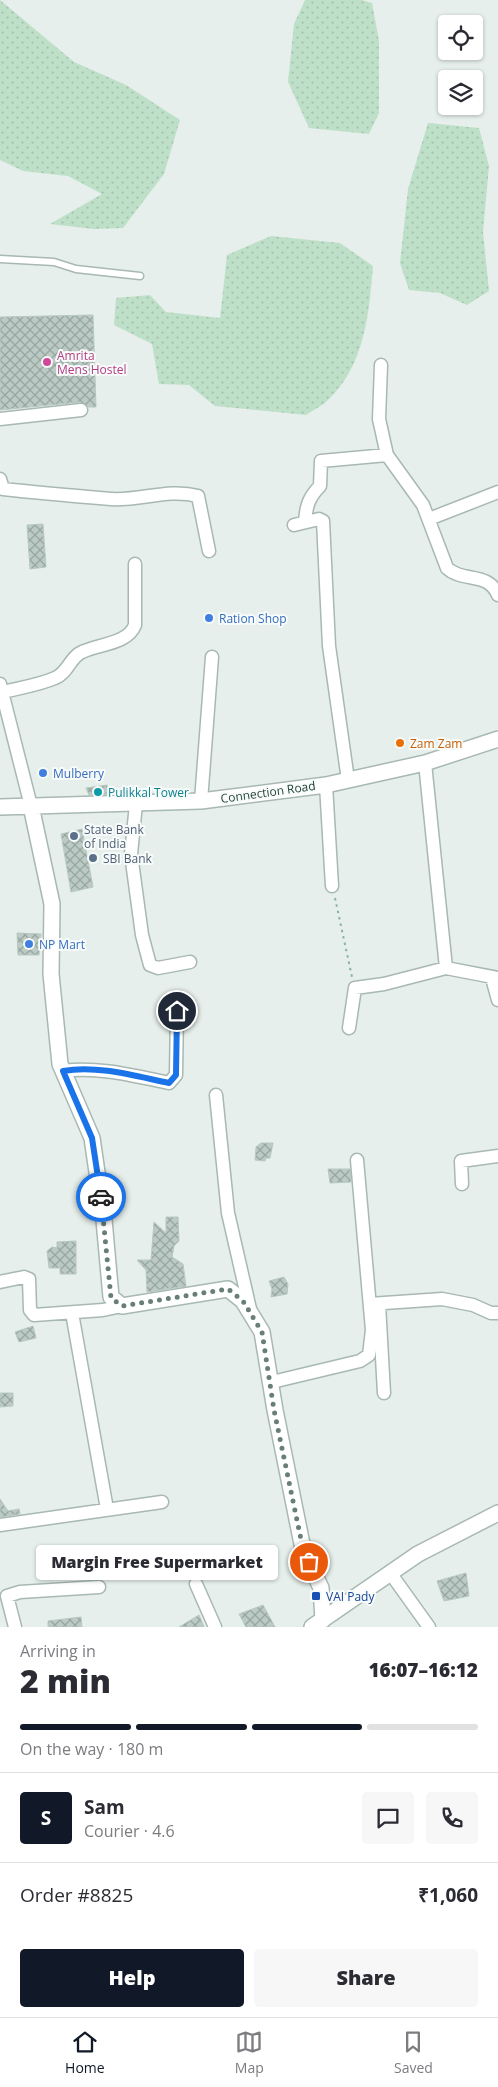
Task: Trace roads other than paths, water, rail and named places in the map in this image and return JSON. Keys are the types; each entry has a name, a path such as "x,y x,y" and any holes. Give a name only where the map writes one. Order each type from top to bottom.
{"street":[{"path":"381,365 379,419 387,455 423,505 447,568 454,574 482,578 494,585 498,595"},
{"path":"0,419 81,410"},
{"path":"348,780 329,646 323,521 319,519 299,523 312,494 320,486 321,461 387,455"},
{"path":"0,479 3,489 66,496 98,496 111,499 182,491 198,496 209,551"},
{"path":"429,519 498,492"},
{"path":"122,1306 111,1298 104,1220 92,1138 60,1064 51,974 52,904 31,806 1,688 55,678 64,673 80,652 126,637 132,632 134,625 135,564"},
{"path":"201,801 212,657"},
{"name":"Connection Road","path":"0,807 201,801 326,785 425,763 498,739"},
{"path":"425,763 446,968"},
{"path":"326,785 332,886"},
{"path":"136,804 130,854 142,935 150,964 158,968 190,962"},
{"path":"349,1028 354,988 384,984 446,968 495,978 498,1000"},
{"path":"63,1071 80,1068 98,1070 169,1083 176,1075 177,1011"},
{"path":"216,1096 228,1214 250,1309 262,1332 272,1382 274,1410 303,1549 321,1588 320,1625"},
{"path":"462,1184 461,1161 498,1156"},
{"path":"356,1160 384,1393"},
{"path":"0,1282 24,1277 29,1278 30,1310 34,1315 72,1313 228,1289 250,1309"},
{"path":"374,1304 442,1299 473,1305 490,1313 498,1313"},
{"path":"272,1382 360,1360 369,1355 374,1304"},
{"path":"72,1313 107,1509"},
{"path":"0,1525 162,1502"},
{"path":"320,1625 418,1554 498,1514"},
{"path":"391,1574 429,1627"},
{"path":"196,1584 214,1627"},
{"path":"15,1627 7,1596 20,1592 99,1586"}],"lane":[{"path":"0,259 54,262 76,269 140,276"}],"place":[{"name":"Amrita Mens Hostel","path":"47,362"},
{"name":"Ration Shop","path":"209,618"},
{"name":"Zam Zam","path":"400,743"},
{"name":"Mulberry","path":"43,773"},
{"name":"Pulikkal Tower","path":"98,792"},
{"name":"State Bank of India","path":"74,836"},
{"name":"SBI Bank","path":"93,858"},
{"name":"NP Mart","path":"29,944"},
{"name":"Margin Free Supermarket","path":"309,1562"},
{"name":"VAI Pady","path":"316,1596"}]}
